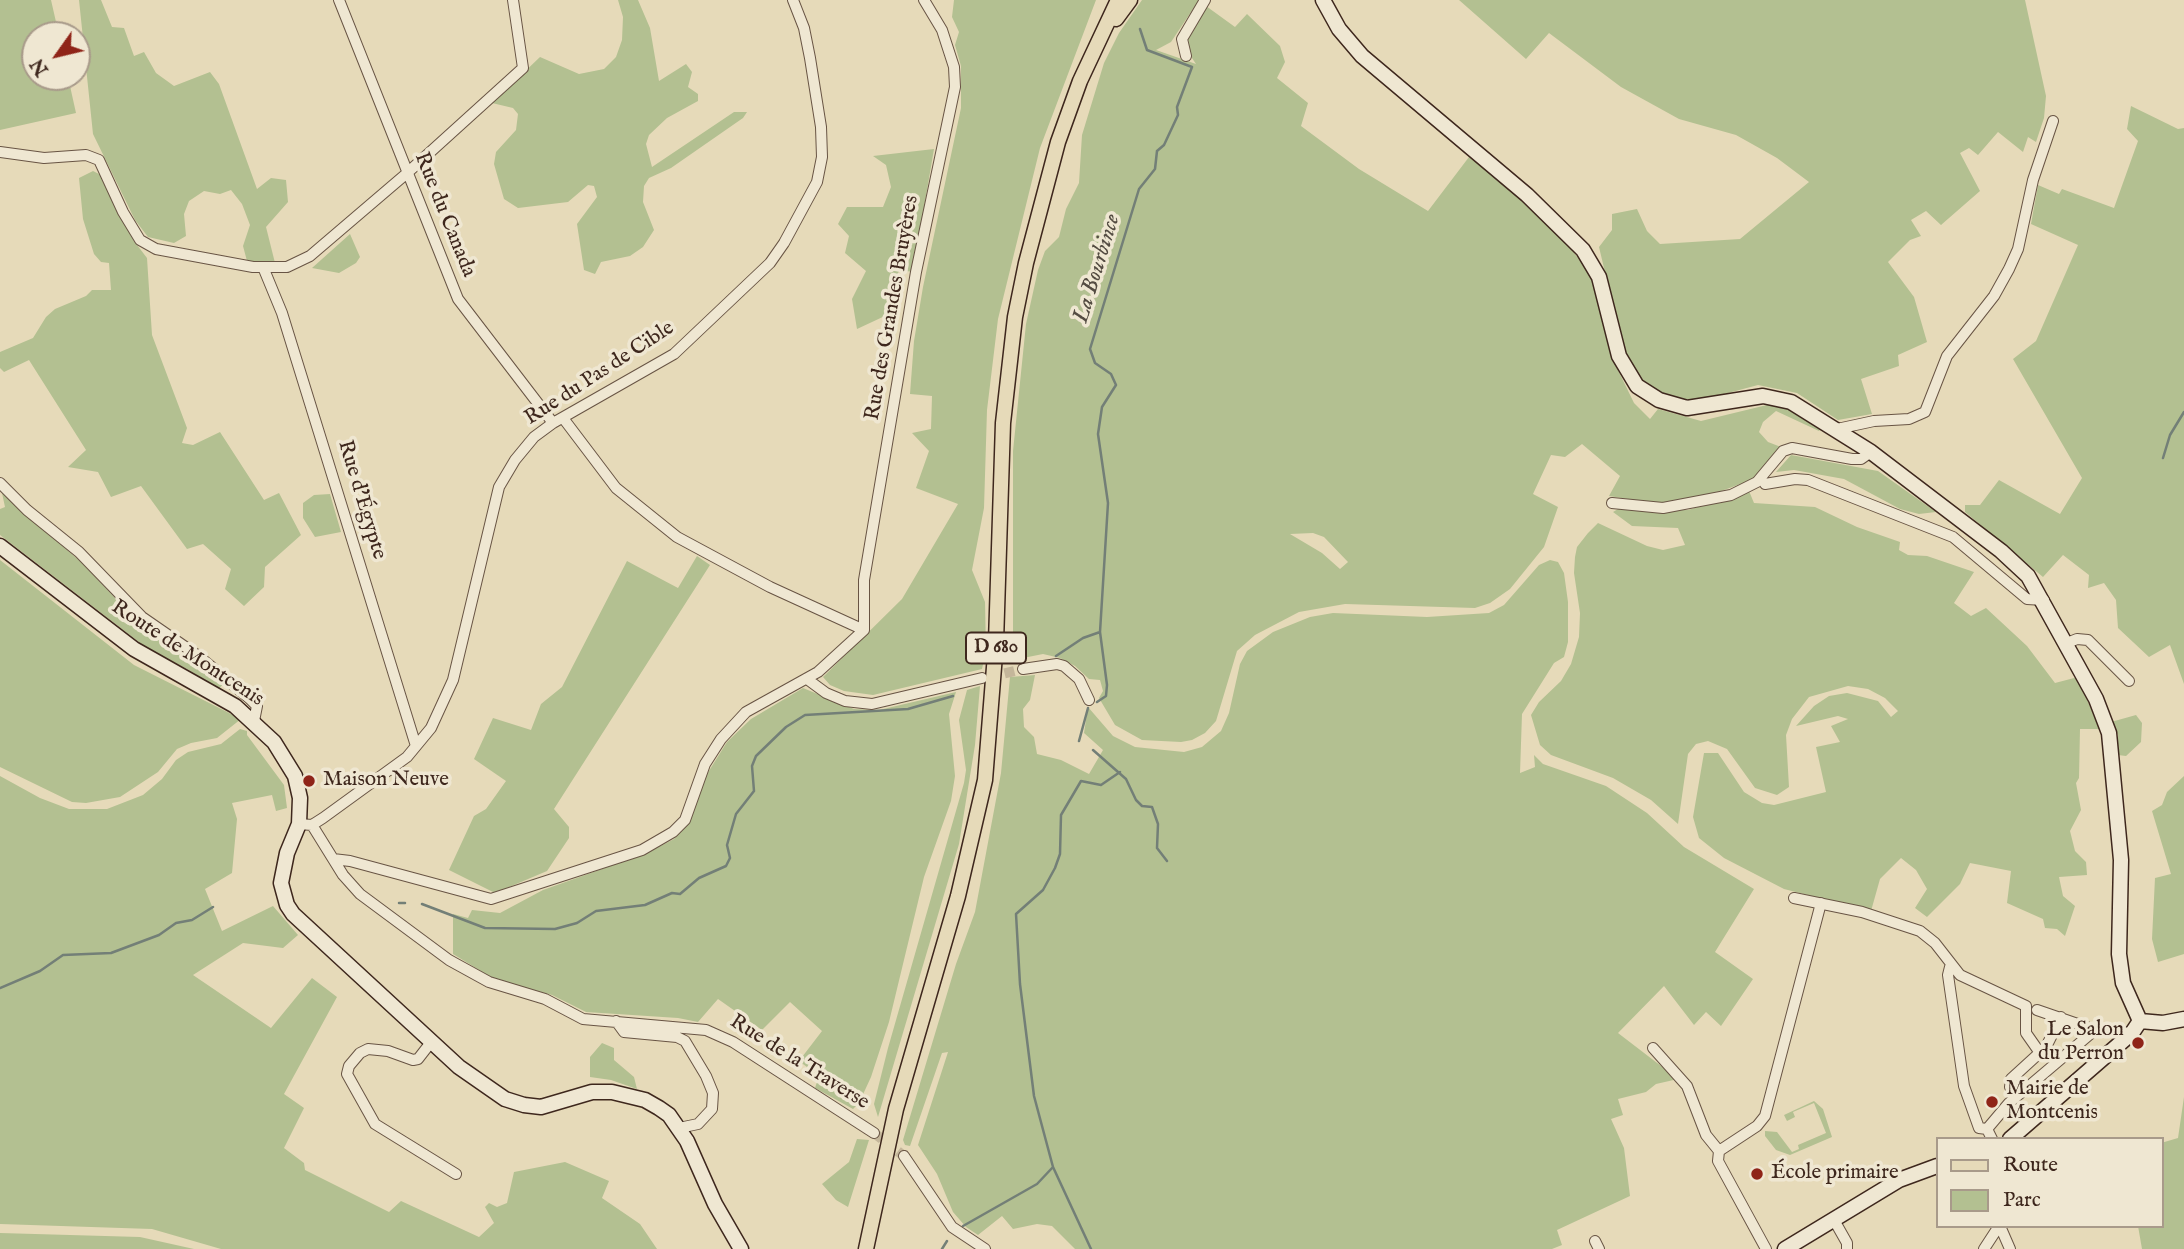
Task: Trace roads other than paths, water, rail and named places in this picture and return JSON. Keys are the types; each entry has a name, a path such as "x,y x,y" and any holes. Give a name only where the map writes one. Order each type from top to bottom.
{"main road":[{"path":"1096,45 1110,0"},
{"name":"D 680","path":"866,1249 893,1121 958,896 985,780 996,654 1003,424 1015,317 1026,263 1058,142 1096,45 1118,0"},
{"path":"1096,45 1130,0"},
{"path":"1323,0 1339,29 1362,56 1552,217 1583,250 1599,277 1624,369 1644,393 1688,408 1745,398 1777,398 1804,408 1871,452 2001,551 2028,576 2044,600 2096,699 2109,733 2121,860 2119,954 2136,1027"},
{"name":"Route de Montcenis","path":"0,546 134,649 205,686 254,721 285,755 295,776 303,826"},
{"path":"303,826 282,869 281,883 286,905 293,914 475,1081 505,1099 541,1107 592,1092 612,1092 645,1100 669,1115 679,1128 715,1204 741,1249"},
{"path":"2013,1137 2136,1027 2184,1019"},
{"path":"1786,1249 1899,1180 1936,1166"}],"street":[{"name":"Rue du Canada","path":"339,0 458,299 558,420 616,488 677,537 770,587 864,630"},
{"path":"0,152 44,158 86,155 99,160 122,212 140,240 156,249 263,267 287,267 298,263 406,174 523,68 513,0"},
{"name":"Rue du Pas de Cible","path":"303,826 407,757 431,728 453,680 499,487 515,460 534,437 558,420 674,354 770,263 800,216 817,182 822,157 821,127 804,28 793,0"},
{"name":"Rue des Grandes Bruyères","path":"864,630 864,579 916,272 955,86 954,67 942,30 924,0"},
{"path":"1186,55 1182,39 1205,0"},
{"path":"1837,429 1874,421 1909,419 1925,412 1947,356 1994,296 2018,249 2033,180 2053,121"},
{"name":"Rue d'Égypte","path":"263,267 282,313 416,746"},
{"path":"1612,503 1663,508 1731,495 1756,482 1783,451 1792,448 1852,459 1861,459 1871,452"},
{"path":"1765,484 1795,479 1808,480 1953,537 2027,600 2044,600"},
{"path":"0,483 27,510 79,552 142,617 197,655 248,697 257,706 254,721"},
{"path":"333,859 350,860 491,899 642,850 673,832 685,820 705,764 721,738 746,712 807,679 864,630"},
{"path":"2067,643 2088,640 2130,681"},
{"path":"1023,669 1057,664 1064,666 1079,679 1089,701"},
{"path":"807,679 826,693 845,701 872,704 982,678"},
{"name":"Rue de la Traverse","path":"303,826 360,894 449,960 489,982 545,999 583,1019 706,1030 733,1042 874,1133"},
{"path":"1794,898 1862,912 1920,931 1935,943 1950,967 1971,981 2025,1006 2026,1033 2040,1053"},
{"path":"1718,1151 1757,1126 1765,1116 1821,903"},
{"path":"1950,967 1948,975 1961,1071 1972,1114 1979,1128 1990,1134 1996,1114 2095,1030"},
{"path":"2037,1010 2095,1030 2136,1027"},
{"path":"2016,1097 2010,1087 2011,1079 2040,1053 2061,1017"},
{"path":"616,1021 624,1032 677,1037 685,1041 706,1076 713,1093 712,1109 698,1124 679,1128"},
{"path":"432,1041 418,1059 368,1049 360,1053 347,1074 375,1124 456,1174"},
{"path":"1653,1048 1681,1076 1711,1143 1718,1151 1718,1161 1766,1249"},
{"path":"905,1156 952,1227 985,1249"},
{"path":"1834,1220 1847,1243 1847,1249"},
{"path":"1984,1249 1999,1228"},
{"path":"2001,1228 2010,1249"}],"waterway":[{"name":"La Bourbince","path":"1097,702 1106,696 1107,685 1100,632 1108,503 1098,434 1102,407 1116,385 1111,374 1095,363 1090,349 1139,189 1155,169 1157,151 1164,145 1178,115 1177,107 1192,67 1147,50 1140,29"},
{"path":"2163,458 2170,435 2184,412"},
{"path":"1056,656 1083,638 1100,632"},
{"path":"422,904 485,928 555,929 577,923 596,911 645,905 672,893 680,894 699,878 726,866 730,858 727,845 736,814 754,791 752,766 756,756 786,727 805,715 908,709 953,696"},
{"path":"1079,741 1088,708"},
{"path":"1093,750 1126,779 1136,800 1142,806 1152,807 1158,824 1157,848 1167,861"},
{"path":"1091,1249 1053,1167 1034,1096 1020,984 1016,914 1043,890 1055,868 1060,854 1061,815 1081,781 1101,785 1120,772"},
{"path":"399,903 405,903"},
{"path":"0,988 40,971 63,955 111,953 159,935 176,923 192,920 213,907"},
{"path":"963,1226 1037,1184 1053,1167"},
{"path":"942,1249 947,1241"}],"tunnel":[{"path":"990,677 1023,669"},
{"path":"874,1133 904,1156"}],"place":[{"name":"Maison Neuve","path":"309,781"},
{"name":"Le Salon du Perron","path":"2138,1043"},
{"name":"Mairie de Montcenis","path":"1992,1102"},
{"name":"École primaire","path":"1757,1174"}]}
